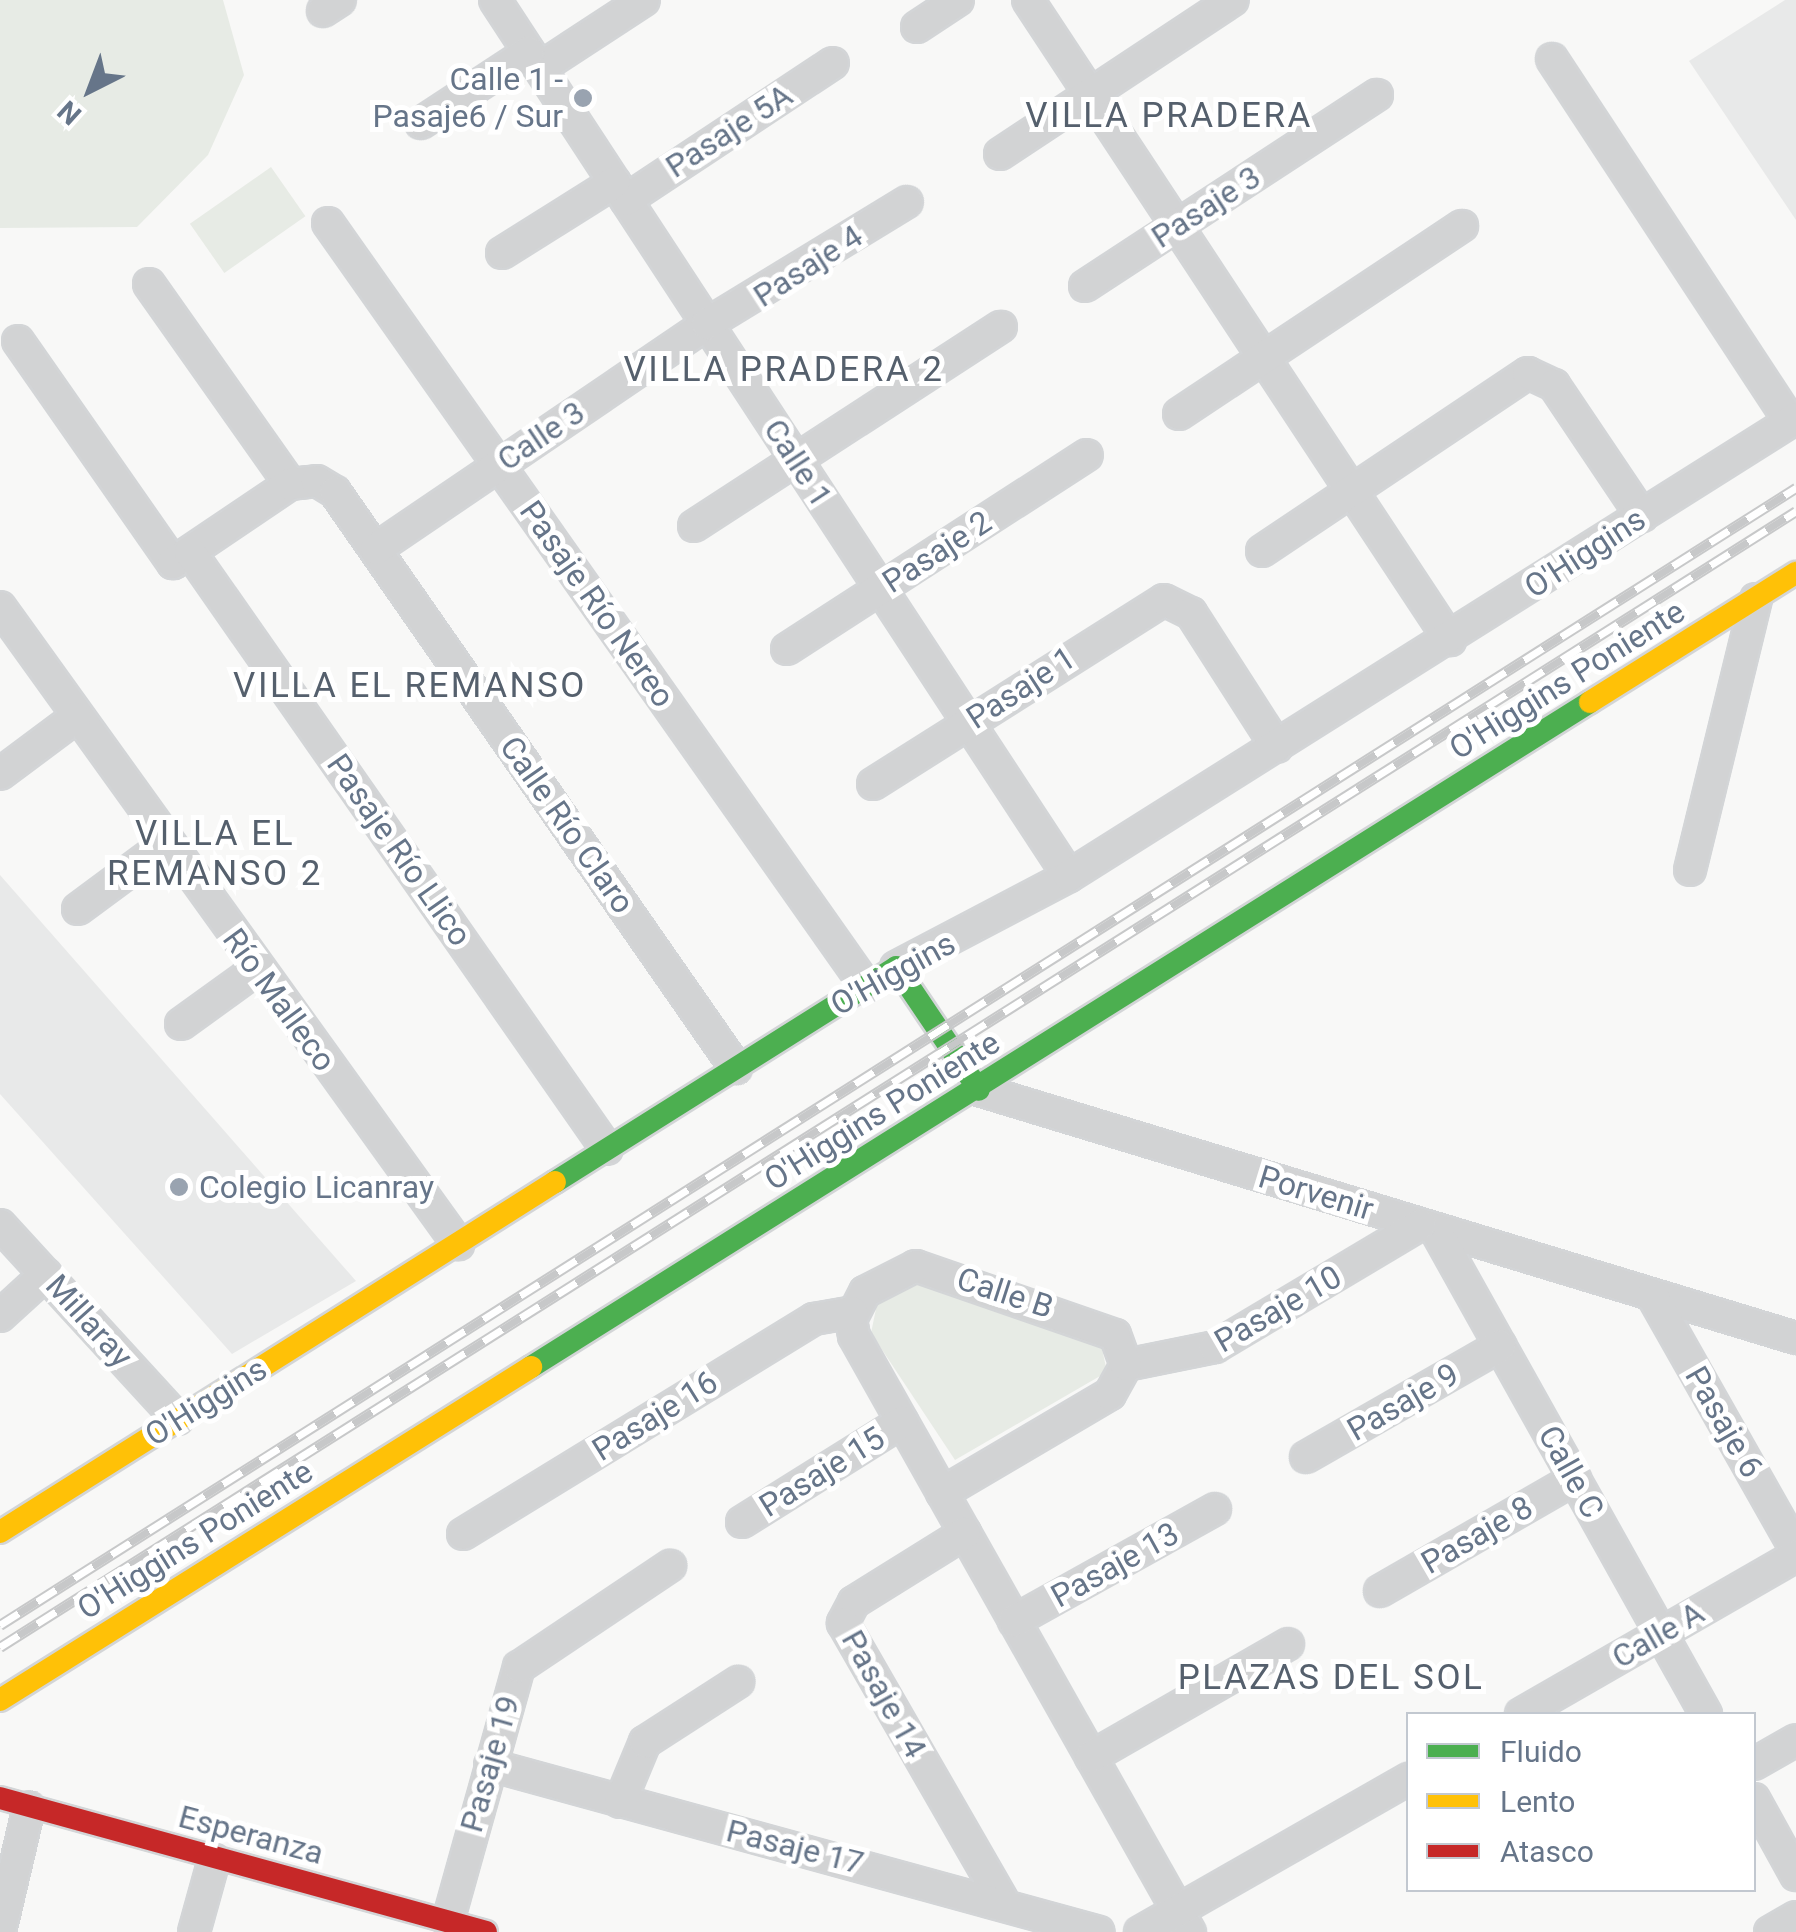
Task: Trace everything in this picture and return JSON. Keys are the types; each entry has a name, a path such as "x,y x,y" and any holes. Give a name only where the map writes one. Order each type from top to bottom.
{"street":[{"name":"Calle 1","path":"495,0 1068,876"},
{"path":"421,123 644,0"},
{"path":"918,27 958,0"},
{"path":"1028,0 1450,640"},
{"path":"1000,154 1233,0"},
{"name":"O'Higgins","path":"0,1532 896,967 1068,876 1450,640 1793,420 1552,59"},
{"name":"Pasaje 5A","path":"502,253 620,191 833,63"},
{"name":"Pasaje 3","path":"1085,286 1376,95"},
{"name":"Pasaje 4","path":"707,324 906,202"},
{"name":"Pasaje Río Nereo","path":"328,223 866,986"},
{"path":"1179,414 1462,226"},
{"path":"150,284 290,484 182,557"},
{"name":"Calle 3","path":"376,549 707,324"},
{"path":"694,526 1001,328"},
{"name":"Pasaje Río Llico","path":"18,342 182,557 607,1149"},
{"path":"1262,551 1518,377 1538,374 1642,516"},
{"name":"Pasaje 2","path":"787,649 1088,455"},
{"name":"Calle Río Claro","path":"290,484 327,485 376,549 736,1068"},
{"name":"O'Higgins Poniente","path":"0,1700 1796,574"},
{"path":"1690,870 1756,599"},
{"name":"Pasaje 1","path":"873,784 1149,605 1172,600 1190,613 1277,747"},
{"name":"Río Malleco","path":"0,607 9,633 458,1244"},
{"path":"0,774 75,718"},
{"path":"78,909 166,844"},
{"path":"896,967 978,1090"},
{"path":"181,1024 257,969"},
{"name":"Porvenir","path":"978,1090 1796,1338"},
{"name":"Millaray","path":"0,1224 178,1419"},
{"name":"Calle C","path":"1428,1227 1500,1346 1705,1712"},
{"name":"Pasaje 10","path":"1126,1365 1206,1351 1428,1227"},
{"name":"Calle B","path":"852,1312 891,1272 928,1268 1094,1322 1115,1336 1126,1365"},
{"path":"0,1316 46,1274"},
{"name":"Pasaje 6","path":"1652,1295 1796,1553"},
{"path":"852,1312 854,1336 1184,1921"},
{"name":"Pasaje 16","path":"464,1534 814,1319 852,1312"},
{"name":"Pasaje 9","path":"1306,1458 1500,1346"},
{"path":"942,1492 1097,1404 1126,1365"},
{"name":"Pasaje 15","path":"742,1522 902,1422"},
{"name":"Pasaje 8","path":"1380,1591 1574,1479"},
{"name":"Pasaje 13","path":"1014,1621 1215,1509"},
{"name":"Pasaje 14","path":"965,1533 854,1602 843,1623 1002,1900"},
{"name":"Calle A","path":"1524,1712 1796,1553"},
{"name":"Pasaje 19","path":"426,1922 490,1764 524,1661 670,1566"},
{"path":"1091,1757 1288,1644"},
{"path":"620,1802 645,1742 738,1682"},
{"path":"1756,1763 1796,1740"},
{"name":"Pasaje 17","path":"490,1764 620,1802 1002,1900 1099,1932"},
{"path":"1140,1932 1184,1921 1406,1780"},
{"path":"1756,1802 1796,1875"},
{"path":"0,1928 14,1803"},
{"name":"Esperanza","path":"14,1803 426,1922 486,1932"},
{"path":"194,1932 214,1860"},
{"path":"1770,1932 1796,1917"}],"shaded area":[{"path":"0,0 223,0 244,75 208,155 137,227 0,228"},
{"path":"1785,0 1796,0 1796,220 1689,61"},
{"path":"271,167 305,216 224,273 190,224"},
{"name":"Colegio Licanray","path":"0,875 356,1281 232,1354 0,1094"},
{"path":"911,1282 1101,1344 1107,1372 955,1460 871,1333 877,1304"}],"railway":[{"path":"0,1625 1796,488"},
{"path":"0,1647 1796,511"}],"traffic: fast":[{"path":"531,1367 1590,702"},
{"path":"555,1182 896,967 979,1090"}],"traffic: slow":[{"path":"1590,702 1796,573"},
{"path":"0,1532 555,1182"},
{"path":"0,1700 531,1367"}],"traffic: jam":[{"path":"0,1798 486,1932"}],"place":[{"name":"Calle 1 - Pasaje6 / Sur","path":"583,98"},
{"name":"Colegio Licanray","path":"179,1187"}],"district":[{"name":"VILLA PRADERA","path":"1169,116"},
{"name":"VILLA PRADERA 2","path":"784,370"},
{"name":"VILLA EL REMANSO","path":"410,686"},
{"name":"VILLA EL REMANSO 2","path":"215,854"},
{"name":"PLAZAS DEL SOL","path":"1331,1678"}]}
